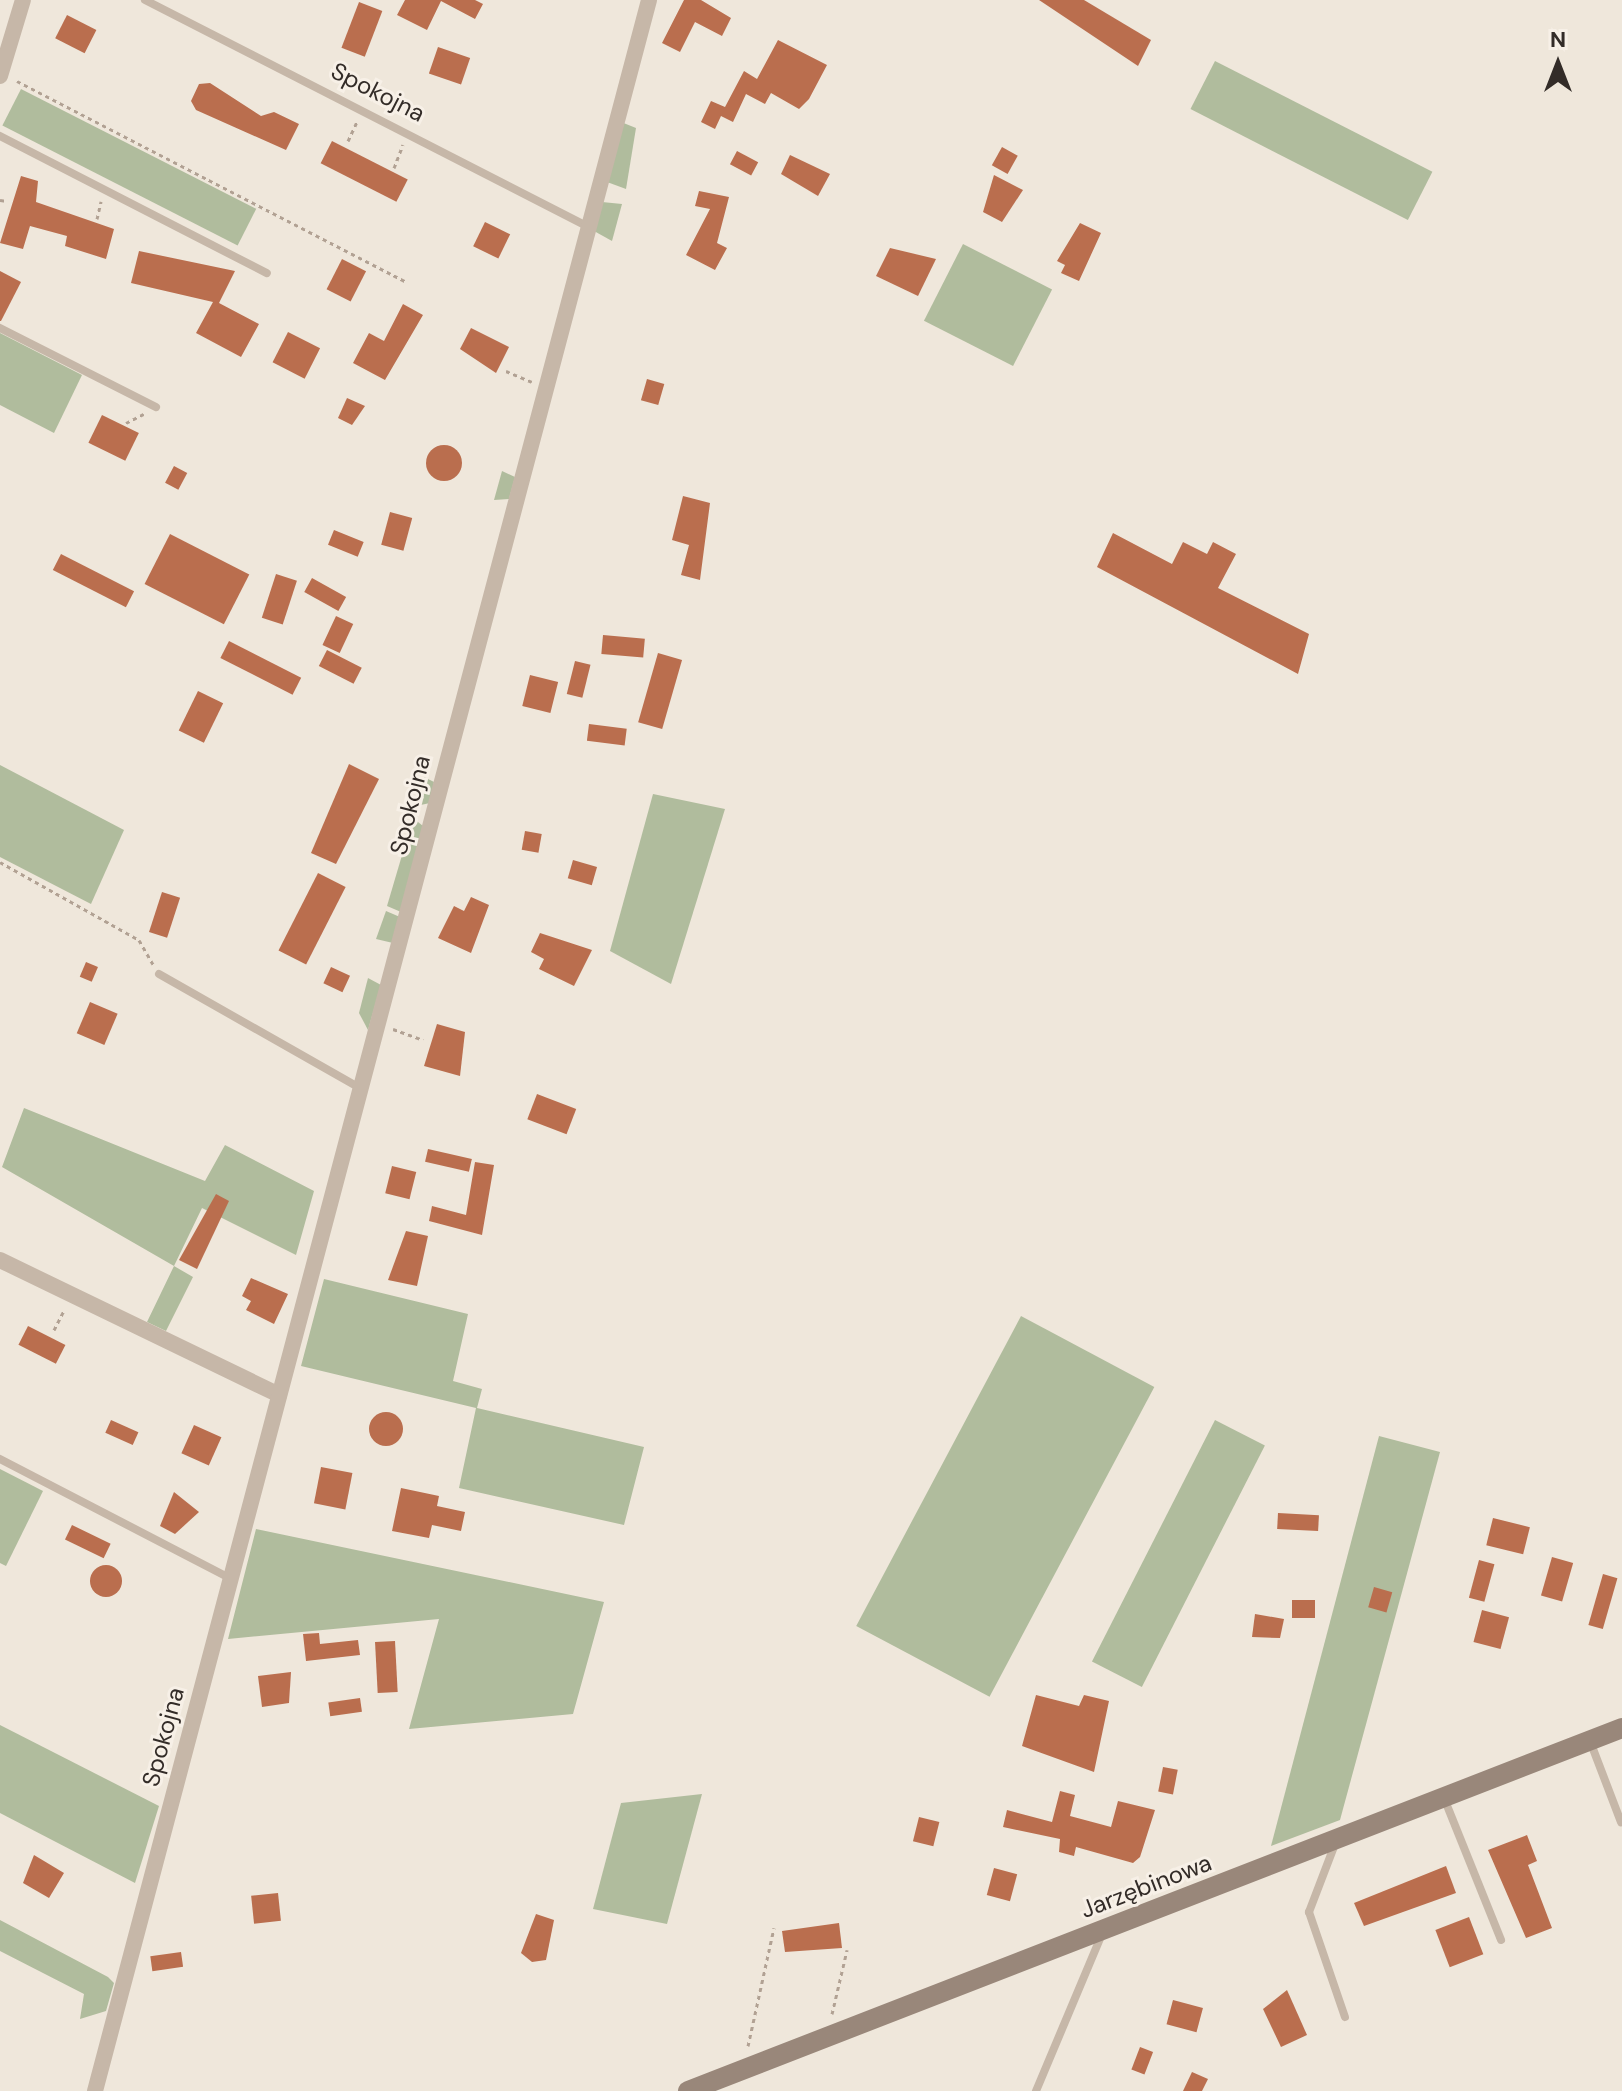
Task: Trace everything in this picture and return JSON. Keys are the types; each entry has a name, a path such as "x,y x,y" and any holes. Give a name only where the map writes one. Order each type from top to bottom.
{"street":[{"path":"0,74 23,0"},
{"name":"Spokojna","path":"95,2091 649,0"},
{"path":"0,1260 279,1395"},
{"name":"Jarzębinowa","path":"688,2091 1622,1728"}],"lane":[{"name":"Spokojna","path":"145,0 588,227"},
{"path":"0,136 267,273"},
{"path":"0,328 156,407"},
{"path":"159,974 360,1088"},
{"path":"0,1459 230,1578"},
{"path":"1590,1740 1621,1822"},
{"path":"1444,1798 1501,1940"},
{"path":"1337,1839 1309,1912 1345,2017"},
{"path":"1036,2091 1104,1929"}],"path":[{"path":"0,74 405,281"},
{"path":"348,141 362,111"},
{"path":"394,168 408,135"},
{"path":"97,219 104,189"},
{"path":"0,200 7,201"},
{"path":"506,371 546,388"},
{"path":"0,862 139,940 159,974"},
{"path":"377,1025 423,1040"},
{"path":"54,1330 71,1296"},
{"path":"743,2069 774,1928"},
{"path":"826,2037 847,1950"}],"green space":[{"path":"1215,61 1432,172 1408,220 1190,109"},
{"path":"21,89 256,209 238,245 2,126"},
{"path":"621,122 636,128 626,189 607,182"},
{"path":"602,202 622,204 612,241 594,231"},
{"path":"963,244 1052,289 1013,366 924,321"},
{"path":"0,333 82,375 54,433 0,405"},
{"path":"502,471 515,477 509,499 494,500"},
{"path":"0,765 124,830 91,904 0,857"},
{"path":"424,777 434,782 430,803 416,806"},
{"path":"653,794 725,809 671,984 610,951"},
{"path":"413,818 423,826 401,912 387,906"},
{"path":"386,911 400,917 393,943 376,939"},
{"path":"368,978 381,985 368,1030 359,1013"},
{"path":"24,1108 205,1181 225,1145 314,1191 296,1255 202,1208 174,1266 2,1167"},
{"path":"174,1266 193,1277 166,1331 147,1322"},
{"path":"324,1279 468,1314 453,1381 482,1389 477,1408 644,1447 624,1525 459,1488 476,1408 301,1366"},
{"path":"1021,1316 1154,1387 990,1697 856,1626"},
{"path":"1215,1420 1265,1445 1142,1687 1092,1661"},
{"path":"1379,1436 1440,1452 1340,1820 1271,1846"},
{"path":"0,1469 43,1491 6,1566 0,1563"},
{"path":"256,1529 604,1602 573,1714 409,1729 439,1619 228,1639"},
{"path":"0,1725 159,1806 135,1883 0,1813"},
{"path":"702,1794 667,1924 593,1909 621,1803"},
{"path":"0,1920 108,1977 114,1983 106,2011 80,2019 84,1994 0,1951"}],"building":[{"path":"405,0 475,0 483,4 475,19 441,1 427,30 397,15"},
{"path":"684,0 701,0 731,18 722,36 695,22 680,52 662,43"},
{"path":"1039,0 1084,0 1151,40 1138,66"},
{"path":"359,2 382,11 365,57 341,48"},
{"path":"67,15 96,30 85,53 55,38"},
{"path":"778,40 827,65 809,99 799,109 771,93 765,104 746,94 733,122 721,116 715,129 701,122 711,101 725,107 744,71 757,79"},
{"path":"438,47 470,58 461,85 429,73"},
{"path":"210,83 261,116 274,112 299,124 286,150 196,110 191,101 199,84"},
{"path":"332,141 408,180 396,202 321,163"},
{"path":"1002,147 1018,156 1008,174 992,165"},
{"path":"737,151 758,162 751,176 730,164"},
{"path":"790,155 830,174 818,196 781,174"},
{"path":"994,175 1023,190 1002,222 983,212"},
{"path":"21,176 38,181 36,202 114,229 106,259 65,246 67,236 30,226 23,249 0,243"},
{"path":"699,191 729,197 717,243 727,248 715,270 686,255 710,209 695,206"},
{"path":"485,222 510,234 498,259 473,246"},
{"path":"1080,223 1101,233 1079,281 1061,273 1065,265 1057,261"},
{"path":"890,248 936,259 918,296 876,276"},
{"path":"139,251 235,271 219,303 259,324 241,357 196,333 213,302 131,283"},
{"path":"342,259 366,271 351,302 327,289"},
{"path":"0,271 21,282 1,321 0,321"},
{"path":"403,304 423,315 385,380 353,363 369,333 384,341"},
{"path":"471,328 509,347 496,373 460,349"},
{"path":"288,332 320,348 305,379 273,362"},
{"path":"647,379 664,384 658,405 641,400"},
{"path":"347,398 365,406 352,425 338,418"},
{"path":"102,415 139,433 125,461 88,443"},
{"path":"444,445 457,450 462,463 457,476 444,481 431,476 426,463 431,450"},
{"path":"174,466 187,473 178,490 165,483"},
{"path":"683,496 710,503 700,580 681,575 689,545 672,540"},
{"path":"390,512 412,518 403,551 381,545"},
{"path":"334,530 364,542 358,557 328,545"},
{"path":"1113,533 1172,564 1183,542 1207,554 1213,542 1236,554 1218,588 1309,634 1298,674 1097,567"},
{"path":"170,534 249,574 224,624 145,584"},
{"path":"61,554 134,591 126,607 53,570"},
{"path":"276,574 297,581 283,625 262,618"},
{"path":"312,578 346,597 338,611 304,592"},
{"path":"336,616 353,624 340,653 322,645"},
{"path":"603,635 645,639 643,658 601,654"},
{"path":"229,641 301,678 293,695 220,658"},
{"path":"327,650 362,668 354,684 319,666"},
{"path":"658,653 682,660 662,729 638,722"},
{"path":"575,661 591,665 582,698 567,694"},
{"path":"530,675 558,682 550,713 522,706"},
{"path":"198,691 223,703 204,743 179,731"},
{"path":"589,724 627,729 625,746 587,741"},
{"path":"349,764 379,779 336,864 311,853"},
{"path":"525,831 542,834 538,853 522,850"},
{"path":"573,860 597,867 592,885 568,878"},
{"path":"318,873 346,887 306,965 279,951"},
{"path":"162,892 180,898 167,938 149,932"},
{"path":"471,897 489,905 471,953 438,938 454,906 464,911"},
{"path":"540,933 592,950 574,986 539,969 544,959 531,952"},
{"path":"86,962 98,967 92,982 80,977"},
{"path":"331,967 350,976 342,992 323,983"},
{"path":"90,1002 118,1014 104,1045 77,1033"},
{"path":"437,1024 465,1032 460,1076 424,1066"},
{"path":"537,1094 576,1109 567,1134 527,1119"},
{"path":"428,1149 472,1159 469,1172 425,1162"},
{"path":"475,1162 494,1165 482,1235 429,1221 432,1206 466,1215"},
{"path":"392,1166 416,1172 409,1199 385,1193"},
{"path":"216,1194 229,1201 197,1269 179,1260"},
{"path":"406,1231 428,1236 417,1286 388,1280"},
{"path":"251,1278 288,1294 274,1324 246,1310 251,1301 242,1296"},
{"path":"28,1326 65,1345 56,1364 18,1345"},
{"path":"386,1412 398,1417 403,1429 398,1441 386,1446 374,1441 369,1429 374,1417"},
{"path":"111,1420 138,1432 133,1445 105,1433"},
{"path":"194,1425 221,1437 209,1466 181,1453"},
{"path":"321,1467 352,1473 345,1509 314,1503"},
{"path":"401,1488 439,1496 437,1506 465,1512 461,1531 432,1525 429,1538 392,1531"},
{"path":"174,1492 199,1512 175,1534 160,1526"},
{"path":"1278,1513 1319,1515 1318,1531 1277,1529"},
{"path":"1493,1518 1530,1527 1523,1554 1486,1545"},
{"path":"72,1525 111,1544 104,1558 65,1539"},
{"path":"1552,1557 1573,1563 1562,1602 1541,1595"},
{"path":"1479,1560 1494,1564 1484,1602 1469,1598"},
{"path":"106,1565 118,1569 122,1581 118,1593 106,1597 94,1593 90,1581 94,1569"},
{"path":"1603,1574 1617,1578 1603,1629 1588,1625"},
{"path":"1374,1587 1392,1592 1386,1612 1368,1607"},
{"path":"1292,1600 1315,1600 1315,1618 1292,1618"},
{"path":"1482,1610 1509,1617 1501,1649 1473,1642"},
{"path":"1255,1614 1284,1619 1280,1638 1252,1637"},
{"path":"319,1633 320,1644 358,1640 360,1655 306,1661 303,1634"},
{"path":"395,1641 398,1692 378,1693 375,1642"},
{"path":"291,1672 289,1703 262,1707 258,1676"},
{"path":"1036,1695 1079,1706 1084,1695 1109,1701 1094,1772 1022,1746"},
{"path":"360,1698 362,1712 330,1716 328,1702"},
{"path":"1163,1767 1178,1770 1173,1794 1158,1792"},
{"path":"1060,1791 1075,1795 1070,1816 1111,1827 1118,1801 1155,1810 1140,1857 1133,1863 1076,1847 1074,1856 1059,1852 1060,1839 1003,1827 1007,1810 1052,1822"},
{"path":"919,1817 939,1822 933,1846 913,1841"},
{"path":"1527,1835 1537,1861 1528,1865 1552,1928 1526,1938 1488,1850"},
{"path":"34,1855 64,1873 49,1898 23,1883"},
{"path":"1446,1866 1456,1893 1364,1926 1354,1903"},
{"path":"994,1868 1017,1874 1010,1901 987,1895"},
{"path":"278,1893 281,1921 254,1924 251,1896"},
{"path":"536,1914 554,1920 546,1960 532,1962 521,1953"},
{"path":"1469,1917 1483,1954 1450,1967 1435,1930"},
{"path":"839,1923 842,1948 785,1952 782,1931"},
{"path":"181,1952 183,1967 152,1971 150,1956"},
{"path":"1287,1990 1307,2035 1281,2047 1263,2009"},
{"path":"1173,2000 1203,2008 1196,2032 1167,2024"},
{"path":"1140,2047 1153,2052 1144,2074 1131,2069"},
{"path":"1192,2072 1208,2079 1202,2091 1183,2091"}]}
